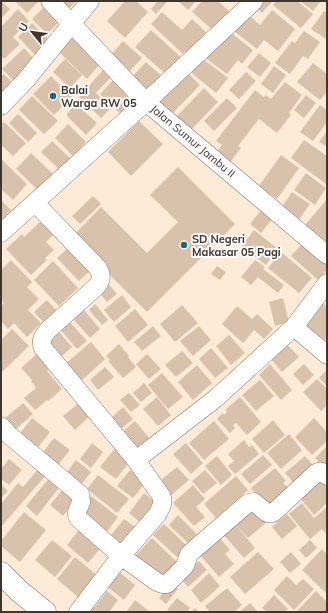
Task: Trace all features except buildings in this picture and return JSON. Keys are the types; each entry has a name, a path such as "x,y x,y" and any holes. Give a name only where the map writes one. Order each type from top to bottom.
{"street":[{"name":"Jalan Sumur Jambu II","path":"50,1 146,102 327,255"},
{"path":"1,106 26,80 90,1"},
{"path":"1,233 146,102 254,1"},
{"path":"35,203 98,268 101,274 101,280 97,286 48,330 41,343 43,348 136,460 162,497 162,505 157,515 121,556 78,612"},
{"path":"136,460 215,399 294,326 327,283"},
{"path":"294,326 327,355"},
{"path":"1,426 9,435 80,494 81,502 76,514 78,518 121,556 162,584 167,584 185,566 189,554 248,503 254,502 267,513 273,513 316,473 319,471 327,476"},
{"path":"1,574 45,612"}],"place":[{"name":"Balai Warga RW 05","path":"53,96"},
{"name":"SD Negeri Makasar 05 Pagi","path":"184,245"}]}
